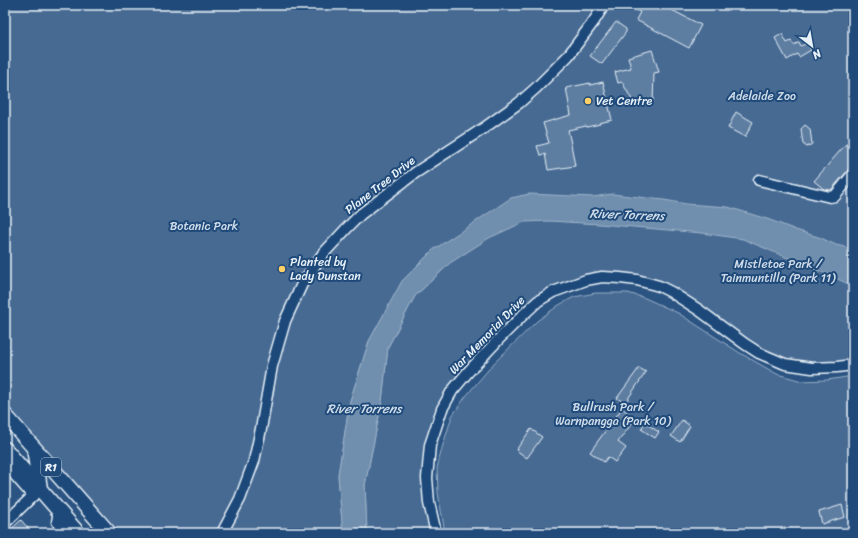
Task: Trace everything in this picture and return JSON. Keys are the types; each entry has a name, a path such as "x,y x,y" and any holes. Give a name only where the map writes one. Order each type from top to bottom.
{"highway":[{"name":"R1","path":"5,415 109,533"},
{"path":"34,448 36,492"},
{"name":"R1","path":"5,449 36,492 58,510 78,533"}],"street":[{"name":"Plane Tree Drive","path":"222,533 240,499 254,461 272,366 285,322 302,284 322,255 361,214 415,173 514,107 536,88 568,56 604,5"},
{"path":"759,180 830,197 835,196 853,174"},
{"name":"War Memorial Drive","path":"436,533 429,503 427,478 430,445 442,409 452,391 499,339 538,301 553,292 586,280 602,277 637,280 659,286 671,292 699,310 745,344 785,364 812,368 853,365"},
{"path":"5,464 36,492 5,523"},
{"path":"58,510 57,522 66,533"}],"green space":[{"name":"Botanic Park","path":"5,5 853,5 853,360 830,364 814,364 790,360 760,349 673,289 585,276 569,280 550,289 531,301 514,316 507,318 478,349 478,355 427,444 433,533 367,533 365,485 382,401 388,347 415,296 445,268 433,250 369,341 350,401 338,475 343,533 116,533 5,408"},
{"name":"Bullrush Park / Warnpangga (Park 10)","path":"596,293 628,293 645,298 678,313 740,353 777,374 802,381 827,380 853,376 853,533 445,533 438,493 437,468 452,416 466,396 494,363 537,321 559,305 574,297"}],"water":[{"name":"River Torrens","path":"529,194 593,197 612,194 686,204 728,207 770,220 821,238 836,245 853,249 853,286 743,239 702,233 550,221 524,222 489,238 450,263 415,296 388,347 382,401 365,485 367,533 343,533 338,475 350,401 369,341 402,281 433,250 511,198"}],"building":[{"path":"626,5 662,5 701,25 689,48 636,20 640,12"},
{"path":"616,22 626,29 626,32 602,64 590,56"},
{"path":"782,34 787,43 791,41 794,45 799,42 801,46 807,43 811,50 799,57 797,54 787,60 775,38"},
{"path":"652,50 659,72 654,73 653,102 636,107 622,82 618,83 615,72 631,68 628,57"},
{"path":"603,82 612,120 587,127 568,130 575,166 548,170 545,154 540,155 537,146 549,143 543,123 571,115 566,88"},
{"path":"736,112 753,122 745,137 728,128"},
{"path":"805,125 810,129 812,144 807,147 803,144 801,129"},
{"path":"846,144 853,147 853,167 848,170 831,190 824,189 814,181"},
{"path":"639,368 646,372 625,403 617,398"},
{"path":"622,408 635,419 618,442 626,448 615,462 608,457 604,462 590,452"},
{"path":"682,420 690,426 680,442 671,436"},
{"path":"645,423 659,432 655,438 641,429"},
{"path":"531,429 542,437 527,458 516,450"},
{"path":"842,505 845,517 822,524 819,512"},
{"path":"21,520 28,528 23,533 7,533"}],"place":[{"name":"Vet Centre","path":"588,101"},
{"name":"Planted by Lady Dunstan","path":"282,269"}],"park label":[{"name":"Adelaide Zoo","path":"762,96"},
{"name":"Mistletoe Park / Tainmuntilla (Park 11)","path":"778,271"}]}
